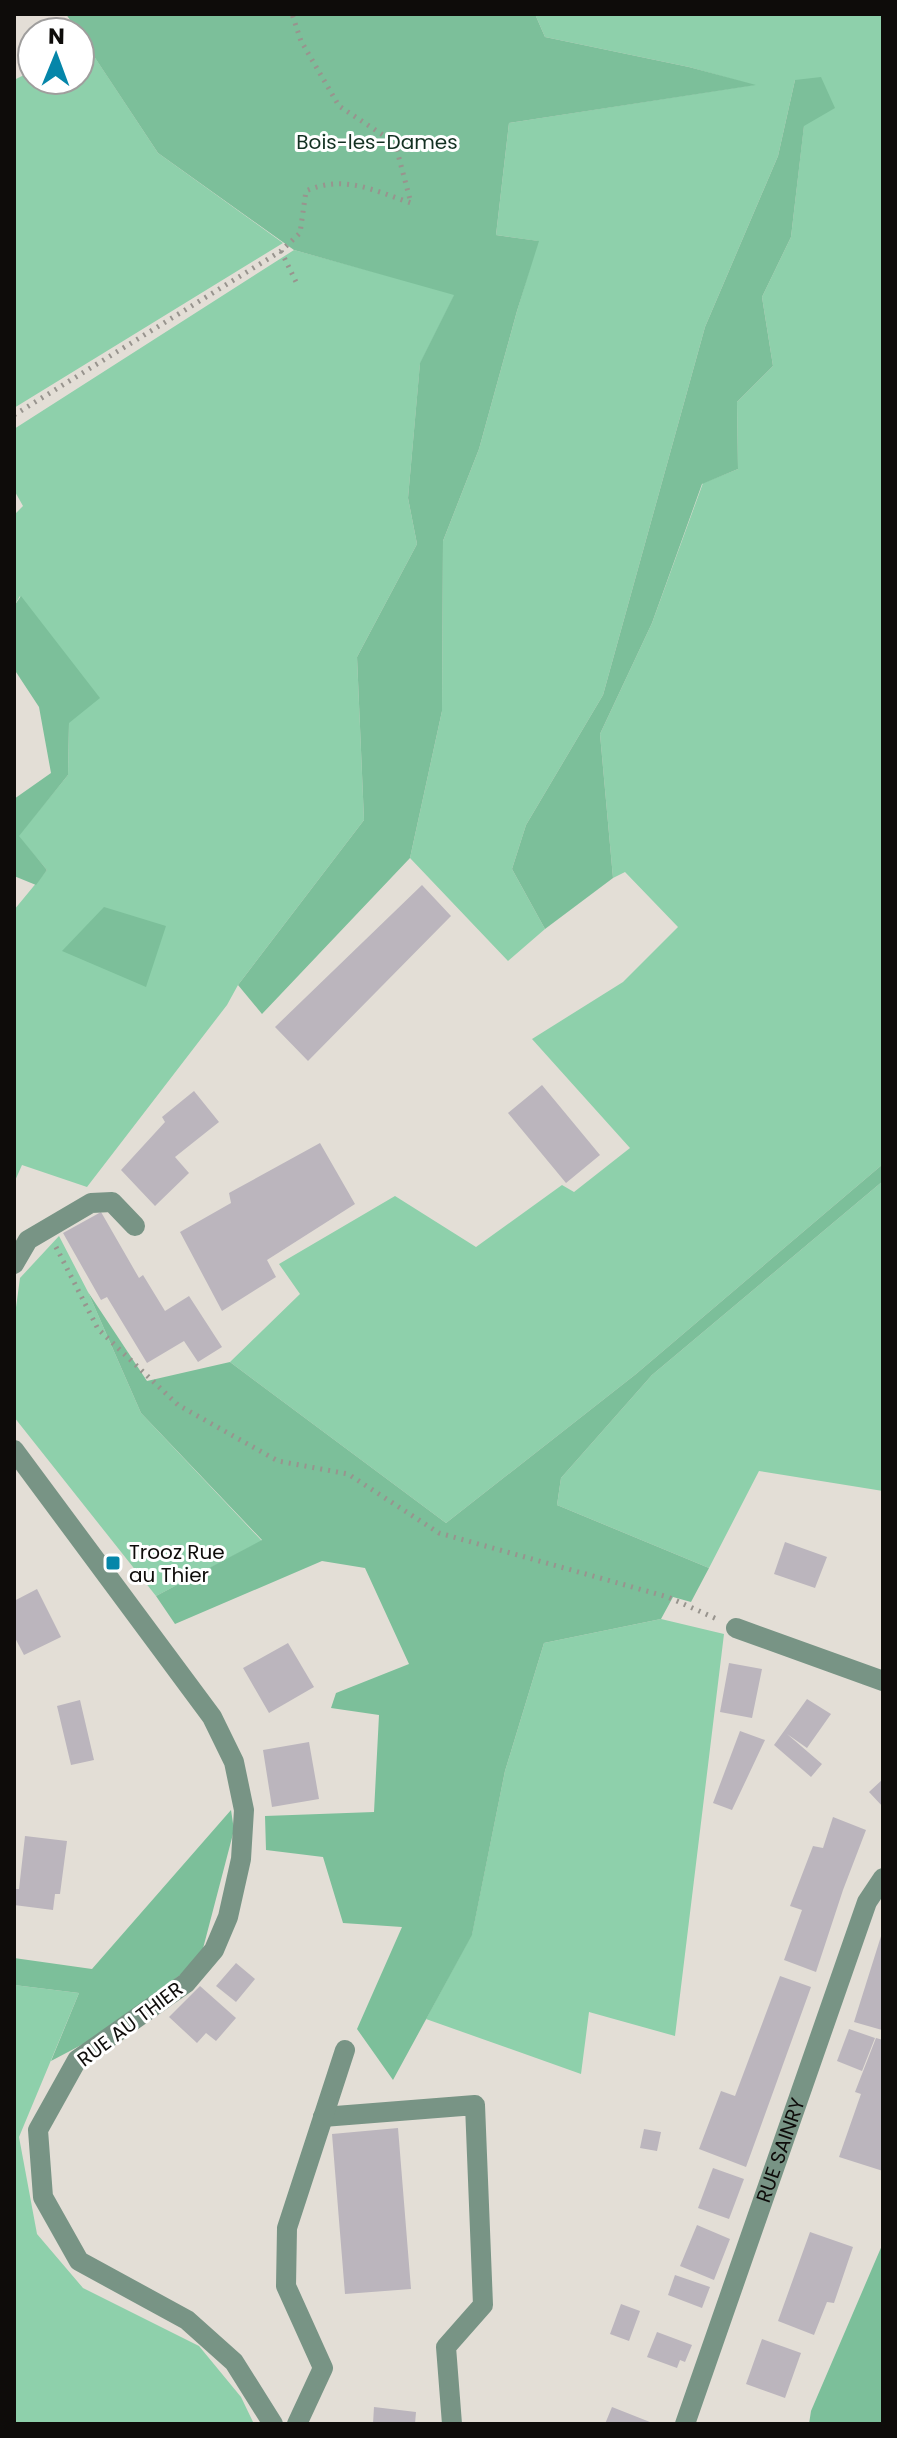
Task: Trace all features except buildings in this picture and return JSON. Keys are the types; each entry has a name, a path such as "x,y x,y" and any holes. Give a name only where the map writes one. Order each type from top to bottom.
{"street":[{"path":"14,1264 28,1240 91,1203 112,1202 135,1226"},
{"name":"RUE AU THIER","path":"14,1450 212,1717 234,1762 244,1810 238,1873 228,1917 214,1950 186,1983 77,2060 38,2130 43,2197 79,2261 187,2320 234,2362 273,2424"},
{"path":"736,1628 883,1681"},
{"name":"RUE SAINRY","path":"685,2424 867,1902 883,1878"},
{"path":"297,2424 323,2368 286,2286 287,2228 345,2050"},
{"path":"323,2117 475,2105 483,2305 446,2347 452,2424"}],"path":[{"path":"14,415 281,251 300,233 306,191 352,183 411,203 395,143 339,106 301,41 292,14"},
{"path":"281,251 298,286"},
{"path":"47,1228 98,1329 178,1405 278,1461 348,1474 439,1533 668,1597 736,1628"}],"green space":[{"path":"535,14 883,14 883,1164 636,1374 446,1523 230,1362 300,1294 279,1264 395,1196 476,1247 562,1185 574,1192 630,1148 532,1039 623,982 678,927 625,872 613,878 600,734 652,623 703,483 738,469 737,402 773,366 762,297 791,237 804,125 795,80 778,156 705,327 603,695 526,825 512,869 545,929 508,961 410,858 442,711 443,541 479,449 538,241 496,235 509,123 753,85 689,67 545,37"},
{"name":"Bois-les-Dames","path":"535,14 545,37 689,67 756,85 509,123 496,235 539,241 479,449 443,541 442,711 410,858 262,1014 238,985 364,820 357,657 417,544 408,498 420,363 454,295 294,250 158,153 96,59 96,16 67,16"},
{"path":"96,59 158,153 283,243 14,408 14,80 16,96 96,96"},
{"path":"821,77 835,108 804,126 791,237 762,297 773,366 737,402 738,469 702,484 652,623 600,734 613,878 545,929 512,869 526,825 603,695 705,327 778,156 795,80"},
{"path":"294,250 455,294 420,364 408,498 417,544 357,657 364,820 87,1187 22,1165 14,1183 14,910 47,870 18,836 68,775 69,723 20,596 14,606 14,515 23,506 14,490 14,429"},
{"path":"21,596 100,698 69,723 68,775 19,836 47,870 36,885 14,876 14,799 51,773 39,707 14,669 14,606"},
{"path":"104,907 166,926 146,987 62,951"},
{"path":"883,1164 883,1181 652,1375 561,1478 557,1505 709,1568 691,1602 673,1597 661,1619 544,1643 505,1771 472,1935 393,2080 357,2029 402,1927 343,1923 323,1857 266,1850 265,1816 374,1812 379,1715 331,1708 336,1693 409,1664 365,1568 322,1561 175,1624 156,1596 262,1540 141,1413 88,1292 147,1381 230,1362 446,1523 636,1374"},
{"path":"883,1181 883,1491 759,1471 709,1568 557,1505 561,1478 652,1375"},
{"path":"59,1236 88,1292 141,1413 262,1541 156,1596 14,1417 14,1322 20,1278"},
{"path":"661,1619 724,1634 675,2036 589,2012 581,2074 426,2019 472,1934 505,1771 544,1643"},
{"path":"231,1810 234,1830 200,1960 102,2034 51,2061 79,1993 14,1985 14,1958 92,1969"},
{"path":"14,1985 79,1993 19,2137 37,2234 83,2288 199,2346 241,2397 254,2424 14,2424"},
{"path":"883,2243 883,2424 809,2424 811,2411"}],"place":[{"name":"Trooz Rue au Thier","path":"113,1563"}]}
